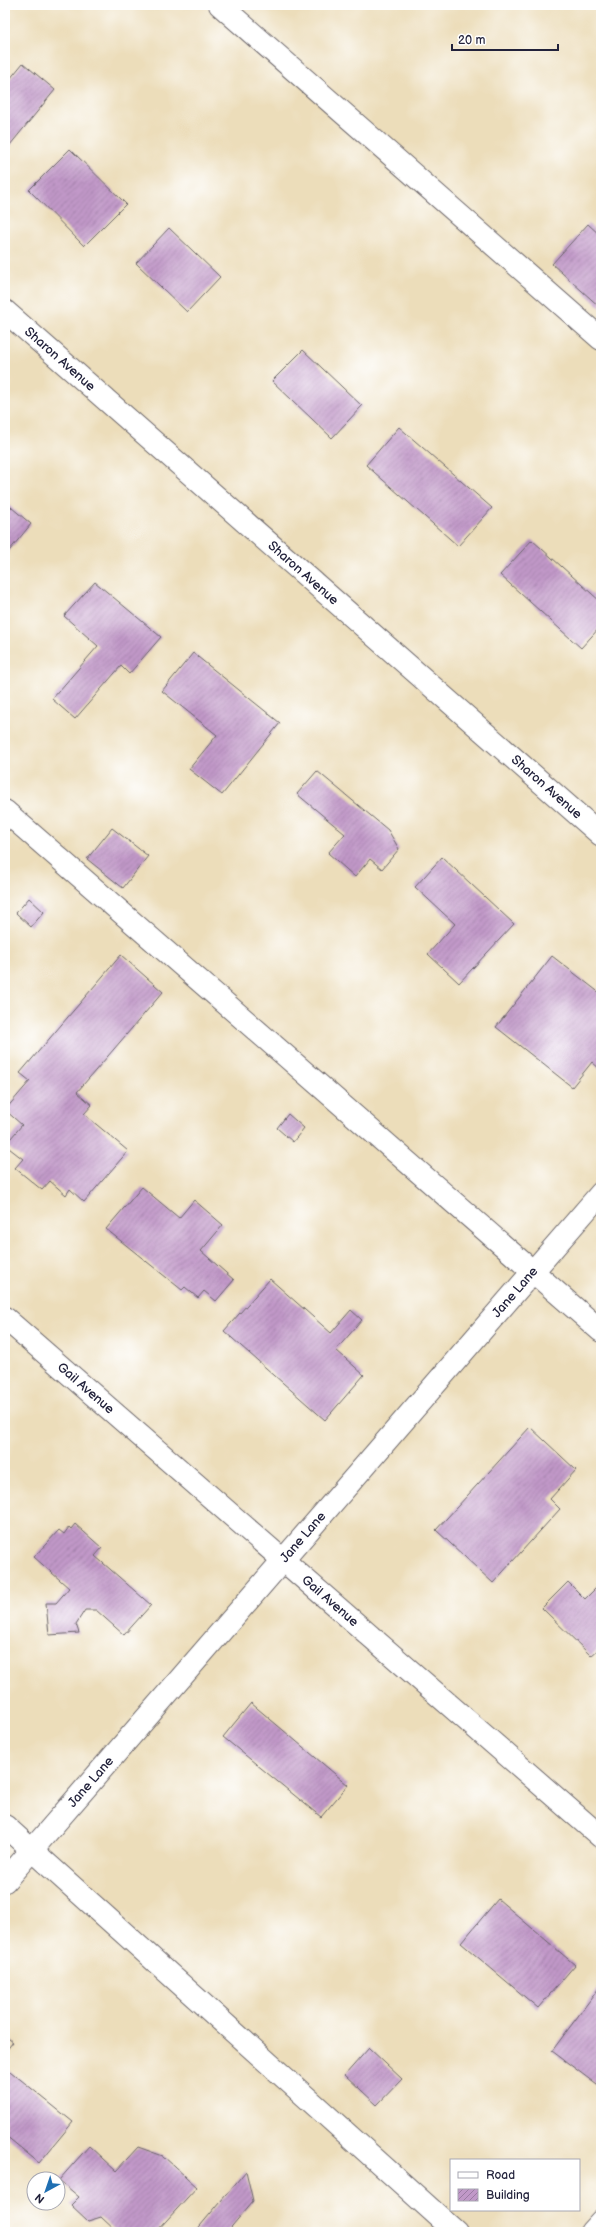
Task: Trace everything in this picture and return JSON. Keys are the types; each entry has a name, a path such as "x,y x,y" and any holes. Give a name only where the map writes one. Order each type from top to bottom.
{"street":[{"path":"220,5 601,339"},
{"name":"Sharon Avenue","path":"5,311 601,835"},
{"path":"5,810 601,1331"},
{"name":"Jane Lane","path":"5,1881 283,1562 601,1193"},
{"name":"Gail Avenue","path":"5,1318 283,1562 339,1608 601,1837"},
{"path":"5,1826 456,2232"},
{"path":"591,2232 601,2221"}],"building":[{"path":"23,63 55,90 5,151 5,85"},
{"path":"70,149 126,204 84,246 29,190"},
{"path":"588,224 601,236 601,308 552,264"},
{"path":"169,228 220,277 187,312 136,263"},
{"path":"303,350 362,406 332,438 272,381"},
{"path":"399,427 492,508 458,546 366,465"},
{"path":"5,502 31,524 5,556"},
{"path":"532,540 601,602 601,626 581,648 500,575"},
{"path":"95,582 161,637 129,674 121,666 75,719 52,699 98,646 64,616"},
{"path":"193,653 280,723 222,795 189,769 217,735 162,691"},
{"path":"317,771 388,830 399,849 382,869 370,859 355,877 328,853 345,834 297,794"},
{"path":"112,828 148,856 123,888 87,859"},
{"path":"442,857 514,924 459,983 428,954 455,924 415,887"},
{"path":"29,898 44,912 31,927 16,913"},
{"path":"121,955 163,992 77,1092 92,1105 84,1114 128,1151 84,1202 70,1189 66,1195 50,1181 42,1190 15,1168 23,1159 5,1145 22,1125 5,1110 30,1081 20,1073"},
{"path":"552,956 601,994 601,1070 592,1062 572,1087 496,1027"},
{"path":"288,1114 304,1128 293,1142 277,1128"},
{"path":"142,1187 179,1218 194,1200 223,1225 201,1251 234,1280 216,1301 204,1291 198,1298 185,1287 182,1290 106,1229"},
{"path":"270,1279 331,1333 351,1310 362,1320 336,1350 364,1375 325,1420 224,1331"},
{"path":"530,1427 576,1470 550,1499 560,1509 493,1583 436,1530"},
{"path":"75,1524 102,1548 95,1556 151,1605 124,1635 96,1610 85,1610 76,1624 79,1633 49,1635 46,1603 56,1603 69,1588 34,1557 59,1530 64,1534 69,1527 71,1529"},
{"path":"568,1582 585,1599 601,1583 601,1647 591,1656 542,1608"},
{"path":"251,1703 348,1785 321,1817 223,1737"},
{"path":"498,1899 575,1965 538,2008 461,1943"},
{"path":"599,1988 601,1989 601,2088 552,2051"},
{"path":"5,2036 13,2042 5,2052"},
{"path":"369,2048 402,2079 377,2105 345,2075"},
{"path":"5,2067 73,2122 39,2163 5,2135"},
{"path":"89,2146 116,2171 138,2147 163,2156 197,2187 156,2232 117,2232 101,2217 88,2221 71,2205 79,2197 66,2186 66,2172"},
{"path":"246,2171 253,2201 227,2232 195,2232"}]}
